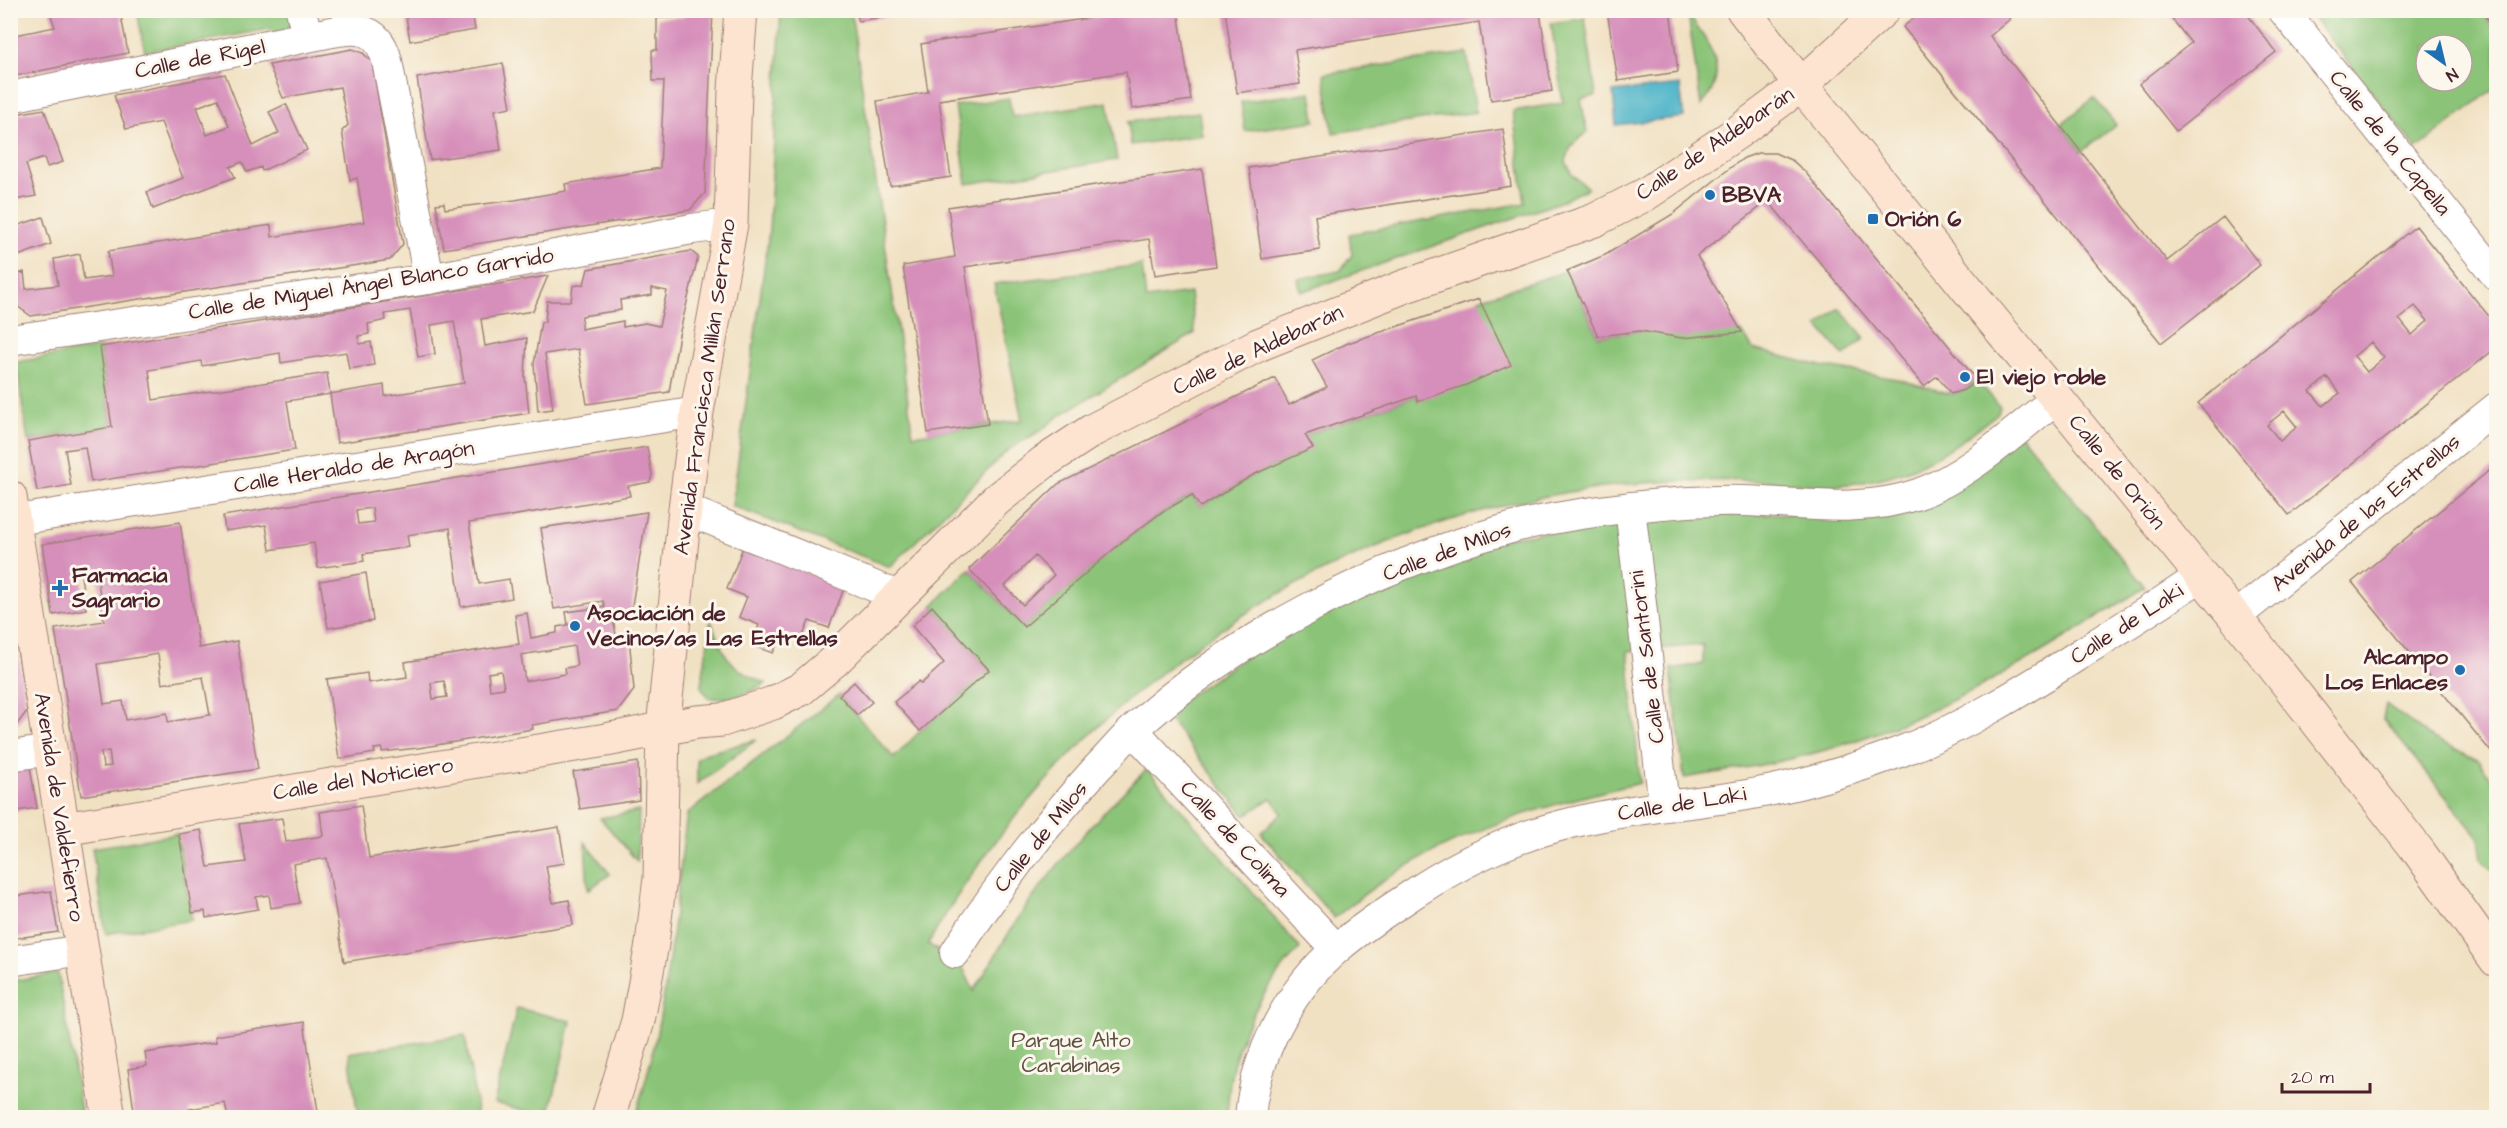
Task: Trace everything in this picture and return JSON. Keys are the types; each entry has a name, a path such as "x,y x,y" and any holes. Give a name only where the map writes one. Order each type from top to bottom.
{"street":[{"name":"Avenida Francisca Millán Serrano","path":"608,1118 638,1021 652,944 660,878 663,728 697,412 731,224 735,90 741,10"},
{"name":"Calle de Orión","path":"1743,10 1801,85 2235,617 2419,852 2496,960"},
{"name":"Calle de Aldebarán","path":"663,728 722,720 773,703 801,689 834,661 996,500 1044,462 1093,430 1278,337 1403,287 1595,220 1674,176 1738,132 1801,85 1883,10"},
{"name":"Calle de la Capella","path":"2283,10 2496,275"},
{"name":"Calle de Rigel","path":"10,97 304,24 359,30 376,35 384,47 429,279"},
{"name":"Calle de Miguel Ángel Blanco Garrido","path":"10,340 429,279 692,229 731,224"},
{"name":"Calle de Milos","path":"955,953 1033,842 1133,730 1207,670 1252,641 1342,592 1420,558 1505,529 1630,507 1741,501 1852,507 1888,502 1921,492 1951,477 1979,459 2057,398"},
{"name":"Avenida de las Estrellas","path":"2235,617 2496,408"},
{"name":"Calle Heraldo de Aragón","path":"12,513 697,412"},
{"name":"Calle de Santorini","path":"1630,507 1664,806"},
{"path":"685,509 898,596"},
{"name":"Avenida de Valdefierro","path":"12,513 109,1118"},
{"name":"Calle de Laki","path":"1250,1118 1252,1101 1265,1054 1284,1013 1305,983 1336,949 1430,882 1479,855 1520,838 1562,825 1664,806 1749,794 1799,783 1895,754 1942,735 2025,689 2201,576"},
{"name":"Calle del Noticiero","path":"63,829 663,728"},
{"name":"Calle de Colima","path":"1133,730 1336,949"},
{"path":"10,756 50,750"},
{"name":"Calle de Orión","path":"2419,852 2496,924"},
{"path":"10,962 82,950"}],"green space":[{"path":"137,11 294,11 297,20 277,36 270,29 145,52"},
{"path":"781,11 851,11 913,435 1022,420 994,284 1142,265 1146,299 1190,293 1195,333 1062,414 1040,431 1008,450 890,567 732,506 769,231"},
{"path":"2308,11 2481,11 2496,31 2496,87 2417,149"},
{"path":"1688,14 1710,48 1716,70 1715,82 1710,94 1701,106"},
{"path":"1585,18 1596,96 1581,99 1587,132 1571,146 1566,161 1572,175 1588,188 1560,202 1301,292 1298,279 1340,271 1352,255 1349,234 1525,203 1513,111 1563,103 1551,23"},
{"path":"1467,53 1476,112 1333,133 1324,74"},
{"path":"1311,92 1315,121 1245,131 1241,102"},
{"path":"1009,98 1012,117 1108,102 1117,160 967,184 955,106"},
{"path":"2094,98 2116,125 2081,152 2060,125"},
{"path":"1199,112 1202,135 1131,145 1128,122"},
{"name":"Parque Alto Carabinas","path":"1567,271 1598,336 1640,331 1742,332 1753,349 1821,366 1897,379 1951,394 1964,390 1977,380 2000,407 1998,413 1936,457 1902,472 1868,481 1832,485 1731,480 1631,484 1521,501 1416,532 1316,574 1223,628 1136,693 1058,768 988,852 928,944 962,966 974,991 1014,925 1055,868 1084,834 1147,769 1300,948 1269,987 1245,1031 1232,1069 1227,1117 634,1118 655,1044 662,1006 687,814 839,695 894,758 920,731 989,670 932,606 969,569 1024,627 1125,540 1192,495 1200,507 1253,475 1312,448 1305,435 1416,396 1418,401 1479,299"},
{"path":"1839,308 1865,338 1844,356 1818,326"},
{"path":"100,347 112,427 28,441 16,362"},
{"path":"2021,435 2145,587 2002,675 1888,729 1808,755 1684,778 1671,669 1703,664 1703,645 1628,651 1640,783 1573,799 1476,832 1414,862 1372,889 1334,918 1261,833 1282,813 1271,798 1245,816 1164,713 1296,622 1505,538 1677,513 1865,514"},
{"path":"711,621 724,652 730,660 744,672 766,683 739,696 709,698 701,687"},
{"path":"2386,704 2429,736 2478,760 2496,785 2496,874 2482,860 2479,838 2383,719"},
{"path":"756,740 697,784 697,759 704,754"},
{"path":"639,811 637,861 600,818"},
{"path":"177,834 192,920 106,934 92,848"},
{"path":"585,842 610,874 588,890"},
{"path":"58,973 81,1111 43,1117 11,1117 11,981"},
{"path":"517,1008 571,1021 549,1116 494,1103"},
{"path":"465,1035 478,1117 358,1117 349,1053"}],"water":[{"path":"1680,85 1684,117 1616,125 1613,92"}],"building":[{"path":"49,10 120,10 128,53 10,77 10,36 55,27"},
{"path":"405,10 432,10 433,16 447,14 446,10 472,10 475,30 410,41"},
{"path":"684,10 713,10 705,193 690,210 444,249 436,204 444,203 445,209 515,200 566,191 565,184 660,168 664,81 653,81 652,50 657,50 657,18 684,17"},
{"path":"856,10 917,10 917,12 858,21"},
{"path":"1141,10 1178,10 1191,100 1132,109 1126,72 939,100 951,177 890,186 877,101 928,92 921,44"},
{"path":"1225,10 1548,10 1540,13 1552,91 1491,100 1479,22 1295,50 1300,84 1237,93"},
{"path":"1607,10 1670,10 1678,72 1618,81"},
{"path":"1924,10 2003,10 2010,19 1990,36 2167,261 2223,217 2260,265 2161,343 1903,27"},
{"path":"2165,10 2244,10 2276,52 2176,131 2139,84 2191,43"},
{"path":"2481,10 2496,10 2496,31"},
{"path":"352,49 363,53 372,62 403,244 390,260 31,316 10,301 10,277 24,272 26,289 58,285 54,259 80,254 84,280 112,276 108,251 271,225 272,237 364,222 357,178 350,180 342,131 348,125 340,87 283,98 269,65"},
{"path":"503,63 511,107 495,110 501,150 430,160 417,78"},
{"path":"225,74 253,146 279,133 269,112 286,104 307,150 262,171 261,167 247,172 242,162 230,167 235,177 153,209 147,192 183,178 161,122 126,129 114,95","holes":["218,99 229,126 207,135 197,107"]},
{"path":"44,109 63,162 47,167 44,158 26,164 36,196 10,201 10,115"},
{"path":"1503,129 1511,186 1315,216 1320,250 1262,259 1249,168"},
{"path":"1758,153 1775,153 1793,161 1806,173 1977,380 1964,390 1951,394 1937,376 1924,386 1768,201 1697,256 1742,332 1682,338 1640,331 1598,336 1567,271 1605,255 1673,214 1730,168 1744,158"},
{"path":"1202,169 1216,266 1155,275 1149,239 965,267 988,424 928,433 903,266 955,257 948,207"},
{"path":"43,217 51,244 10,259 10,228"},
{"path":"2416,226 2496,325 2496,348 2289,515 2198,403","holes":["2415,306 2428,321 2412,335 2399,319","2371,342 2384,358 2367,372 2354,356","2327,377 2340,393 2323,406 2310,391","2284,411 2297,427 2280,441 2267,425"]},
{"path":"691,251 698,257 679,335 669,392 587,404 578,349 545,354 553,409 538,411 534,364 541,322 545,322 547,301 571,301 573,286 584,284 588,269","holes":["652,288 667,291 659,326 645,323 623,327 623,321 581,329 582,316 621,310 620,300 652,295"]},
{"path":"548,276 533,311 481,319 485,346 527,338 525,376 529,413 337,443 330,394 287,401 295,450 91,482 85,447 65,450 71,485 37,491 28,441 112,427 100,347","holes":["410,310 418,357 435,354 431,325 454,321 464,383 385,396 384,385 330,394 327,373 153,400 149,370 201,361 202,366 280,353 281,363 346,352 349,369 374,365 371,342 359,344 358,336 369,334 368,324 386,320 385,314"]},
{"path":"1479,299 1511,365 1466,385 1418,401 1416,396 1305,435 1313,448 1253,475 1200,507 1192,495 1162,512 1123,541 1024,627 969,569 1058,484 1275,378 1289,405 1327,387 1312,360 1348,343","holes":["1035,556 1054,575 1023,605 1005,586"]},
{"path":"647,447 652,475 650,482 628,486 630,496 469,523 479,584 509,579 512,598 461,607 450,528 407,535 409,547 363,554 364,561 318,568 314,543 270,550 266,525 225,531 223,516","holes":["372,508 374,522 358,524 356,510"]},
{"name":"Alcampo Los Enlaces","path":"2496,465 2496,758 2352,582"},
{"path":"647,512 630,618 613,620 617,639 629,637 634,690 618,711 532,725 533,729 418,748 382,752 382,748 374,749 375,753 339,759 327,679 367,673 368,683 407,677 405,662 519,644 515,615 527,613 531,638 557,633 557,627 568,625 566,612 605,607 603,601 554,609 541,528","holes":["574,646 577,666 565,668 566,674 525,681 521,655","501,671 504,688 490,690 488,673","444,681 447,697 433,699 431,683"]},
{"path":"180,522 199,648 237,641 258,769 81,796 55,629 104,621 96,568 80,570 86,609 53,615 42,544","holes":["158,654 162,684 203,677 210,715 168,722 167,713 126,720 123,701 104,704 98,664","109,751 111,766 103,767 101,752"]},
{"path":"743,547 845,586 829,628 809,621 801,641 782,633 773,653 751,645 759,625 739,617 747,597 727,589"},
{"path":"366,573 373,621 328,628 320,581"},
{"path":"932,606 989,670 920,731 894,702 919,681 921,684 944,663 912,626"},
{"path":"16,641 27,711 13,730 10,730 10,642"},
{"path":"854,682 872,702 857,715 839,695"},
{"path":"638,762 639,800 580,809 573,772"},
{"path":"30,767 37,808 10,812 10,770"},
{"path":"361,805 369,858 559,827 565,863 546,866 553,903 569,900 573,925 344,962 327,858 293,864 300,903 271,908 269,895 256,897 258,909 206,918 205,911 192,913 179,834 201,830 208,867 246,862 239,824 282,818 286,842 323,836 320,812"},
{"path":"51,891 58,932 10,939 10,897"},
{"path":"304,1022 319,1118 228,1118 225,1103 189,1109 191,1118 135,1118 128,1069 147,1066 145,1053 216,1042 215,1036"}],"place":[{"name":"BBVA","path":"1710,195"},
{"name":"Orión 6","path":"1873,219"},
{"name":"El viejo roble","path":"1965,377"},
{"name":"Farmacia Sagrario","path":"60,588"},
{"name":"Asociación de Vecinos/as Las Estrellas","path":"575,626"},
{"name":"Alcampo Los Enlaces","path":"2460,670"}]}
